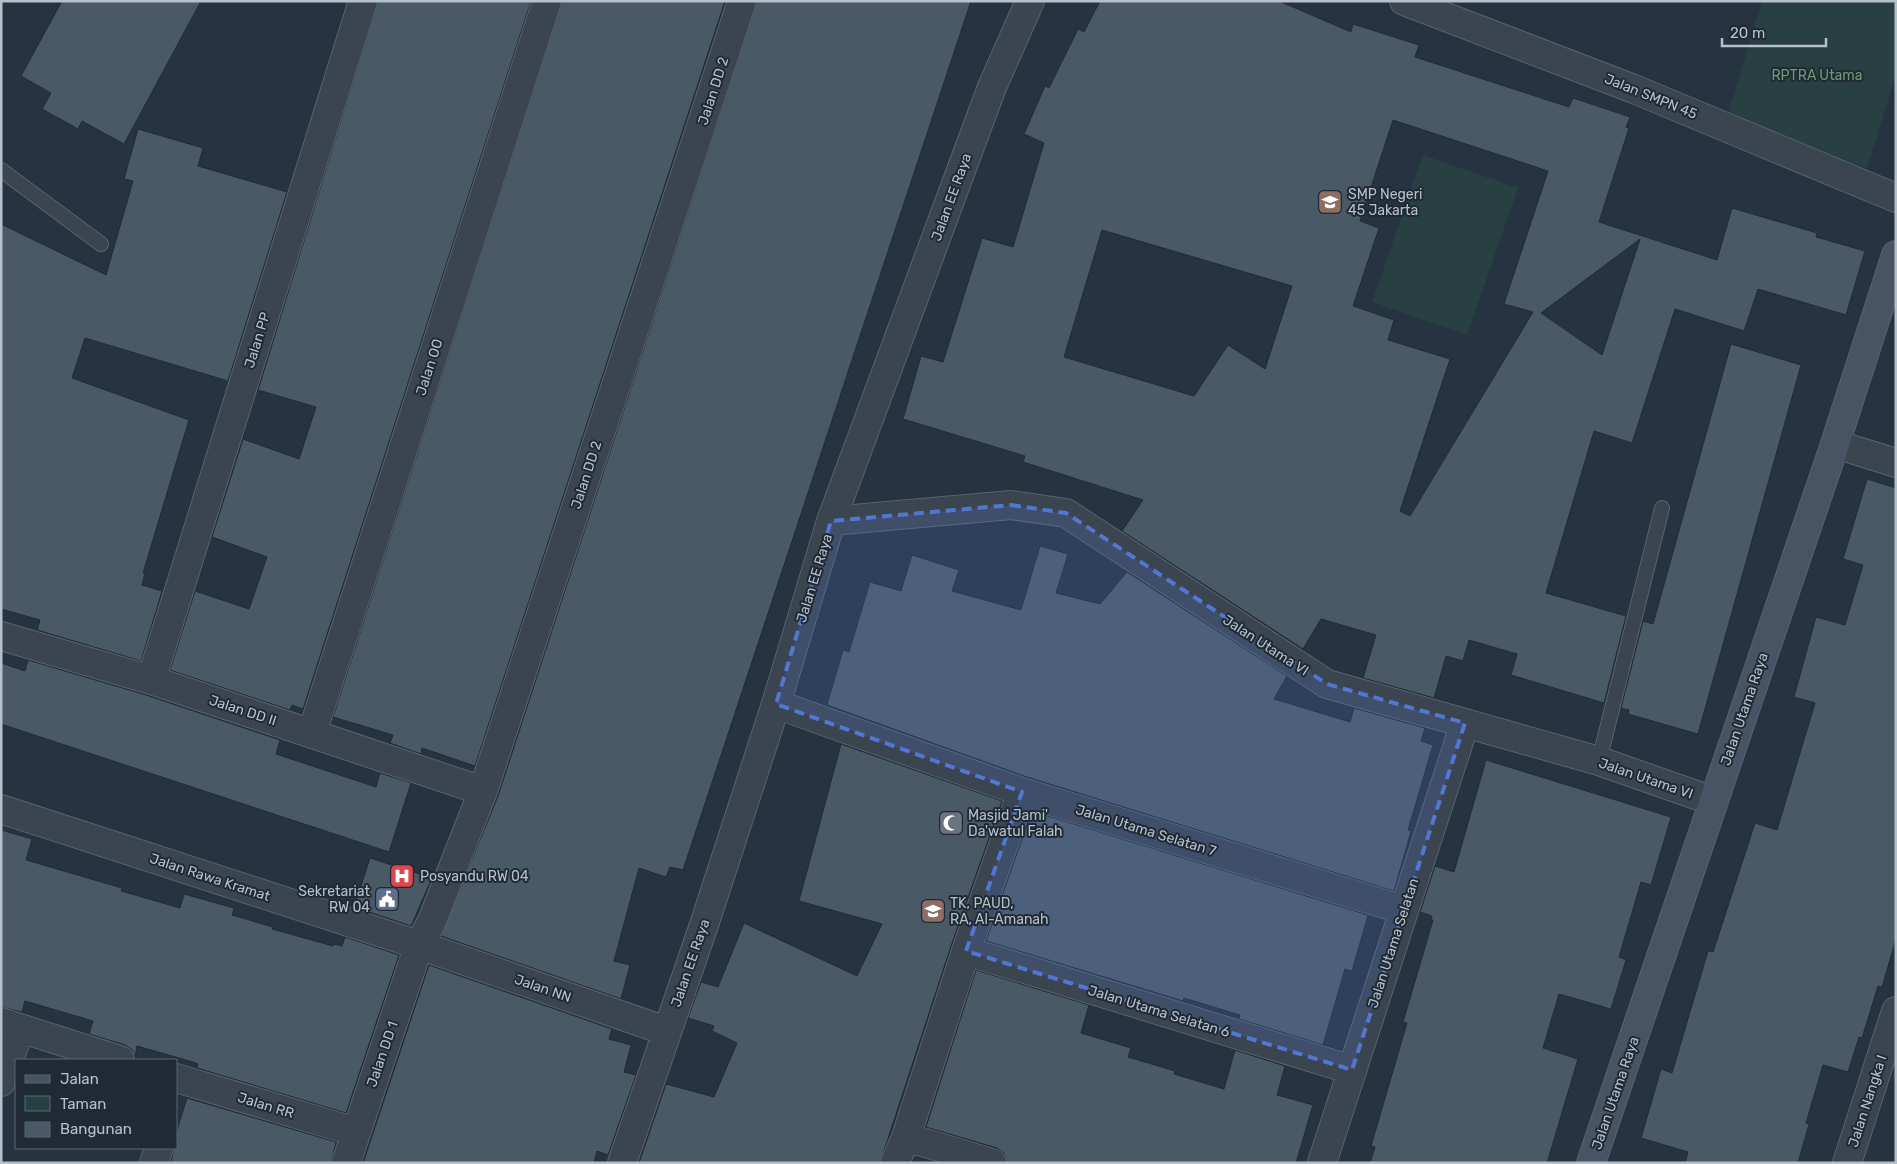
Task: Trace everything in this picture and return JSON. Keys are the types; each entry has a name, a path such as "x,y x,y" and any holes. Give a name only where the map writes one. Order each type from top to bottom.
{"main road":[{"name":"Jalan Utama Raya","path":"1595,1162 1713,801 1835,444 1896,255"}],"street":[{"name":"Jalan PP","path":"151,680 363,1"},
{"name":"Jalan OO","path":"312,733 547,1"},
{"name":"Jalan DD 2","path":"419,945 432,921 482,791 742,1"},
{"name":"Jalan EE Raya","path":"622,1163 705,922 776,704 831,521 992,87 1030,1"},
{"name":"Jalan SMPN 45","path":"1404,1 1634,89 1896,198"},
{"path":"1835,444 1896,463"},
{"name":"Jalan Utama VI","path":"831,521 1011,505 1066,513 1327,684 1599,761 1713,801"},
{"name":"Jalan DD II","path":"1,636 151,680 482,791"},
{"name":"Jalan Utama Selatan 7","path":"776,704 1022,792 1404,910"},
{"name":"Jalan Utama Selatan","path":"1322,1163 1465,723"},
{"path":"895,1163 906,1137 966,951 1022,792"},
{"name":"Jalan Rawa Kramat","path":"1,809 419,945"},
{"name":"Jalan NN","path":"419,945 666,1031"},
{"name":"Jalan DD 1","path":"346,1163 419,945"},
{"name":"Jalan Utama Selatan 6","path":"966,951 1352,1070"},
{"name":"Jalan Nangka I","path":"1847,1163 1896,1011"},
{"path":"1,1082 11,1026 117,1059"},
{"name":"Jalan RR","path":"178,1083 356,1132"},
{"path":"906,1137 992,1163"},
{"path":"154,1163 159,1149"}],"lane":[{"path":"1,170 101,244"},
{"path":"1599,761 1662,508"}],"highlighted area":[{"path":"1011,505 1066,513 1327,684 1465,723 1352,1070 966,951 1022,792 776,704 831,521"}],"green space":[{"name":"RPTRA Utama","path":"1762,1 1896,1 1896,75 1867,168 1725,124"},
{"path":"1423,155 1518,188 1467,335 1372,302"}],"building":[{"path":"62,1 201,1 124,144 82,121 78,129 42,109 51,93 21,76"},
{"path":"378,1 531,1 303,709 292,705 290,710 170,670 195,591 249,609 267,557 212,537 243,439 299,459 316,407 258,390"},
{"path":"562,1 725,1 475,766 422,748 421,754 390,743 393,735 333,717"},
{"path":"757,1 971,1 683,870 670,867 666,877 639,868 614,961 630,965 621,999 441,936 498,796"},
{"path":"1100,1 1279,1 1351,32 1353,24 1419,45 1415,57 1569,107 1573,98 1630,117 1626,127 1629,128 1599,222 1717,260 1732,208 1817,233 1816,237 1865,251 1846,315 1758,289 1744,331 1675,309 1632,443 1594,431 1546,593 1626,616 1604,703 1511,675 1517,654 1469,640 1463,661 1446,656 1434,698 1363,678 1376,635 1321,619 1303,649 1122,531 1143,500 1023,462 1025,456 903,419 921,356 943,362 982,238 1013,247 1044,143 1024,134 1045,86 1049,88 1078,29 1084,32","holes":["1393,120 1548,171 1504,304 1533,312 1410,516 1400,511 1450,359 1388,340 1394,320 1353,306 1379,228 1360,221","1102,230 1292,286 1265,369 1228,345 1194,396 1064,357","1640,239 1602,355 1541,313"]},
{"path":"138,129 203,148 198,166 287,192 228,381 85,338 72,378 189,420 143,573 145,573 142,585 162,591 141,661 37,630 40,620 1,609 1,224 106,275 133,181 124,179"},
{"path":"1731,344 1801,365 1698,734 1628,714 1629,710 1621,708 1643,621 1653,624"},
{"path":"1867,479 1896,488 1896,939 1882,987 1878,986 1862,1038 1859,1037 1848,1072 1823,1065 1806,1123 1809,1124 1798,1163 1685,1163 1688,1152 1641,1138 1661,1069 1672,1073 1708,951 1713,952 1755,823 1777,830 1815,703 1794,697 1816,617 1845,625 1863,565 1843,559"},
{"path":"1040,546 1068,554 1056,593 1100,604 1127,572 1287,676 1274,699 1350,722 1354,708 1425,728 1421,741 1433,745 1408,830 1411,831 1394,891 1027,777 827,705 843,650 849,652 870,582 901,591 912,555 959,570 952,591 1021,610"},
{"path":"28,660 146,695 280,740 276,754 376,787 380,773 411,783 389,852 1,724 1,663 25,671"},
{"path":"841,744 1002,801 951,946 880,1163 639,1163 666,1084 714,1097 737,1043 712,1031 714,1026 688,1018 701,982 718,987 744,923 857,976 882,924 799,901"},
{"path":"1486,760 1671,817 1651,885 1641,882 1619,957 1626,960 1611,1009 1559,994 1543,1048 1578,1059 1547,1163 1370,1163 1375,1147 1371,1146 1407,1023 1403,1022 1433,920 1431,920 1432,916 1420,912 1435,866 1454,872"},
{"path":"1032,811 1368,915 1352,971 1345,969 1323,1045 1239,1019 1240,1015 1184,998 1183,1001 986,941"},
{"path":"1,830 32,839 26,860 122,888 121,891 180,908 184,894 234,908 232,915 273,927 272,929 333,946 334,944 342,946 345,937 399,955 346,1113 197,1068 198,1064 193,1062 137,1046 135,1057 132,1050 125,1045 89,1034 93,1021 25,1001 22,1012 1,1007"},
{"name":"Sekretariat RW 04","path":"370,858 432,878 411,926 354,907"},
{"path":"429,965 612,1029 609,1039 631,1045 624,1072 636,1075 608,1155 597,1151 594,1163 363,1163"},
{"path":"976,970 1089,1005 1081,1033 1131,1048 1128,1057 1175,1071 1174,1074 1224,1089 1235,1050 1285,1066 1277,1095 1313,1105 1296,1163 1007,1163 1004,1153 997,1148 926,1127"},
{"path":"187,1098 336,1142 331,1163 171,1163 174,1149 178,1149 178,1127"}],"place":[{"name":"SMP Negeri 45 Jakarta","path":"1330,202"},
{"name":"Masjid Jami' Da'watul Falah","path":"951,823"},
{"name":"Posyandu RW 04","path":"402,876"},
{"name":"Sekretariat RW 04","path":"387,899"},
{"name":"TK, PAUD, RA, Al-Amanah","path":"933,911"}]}
